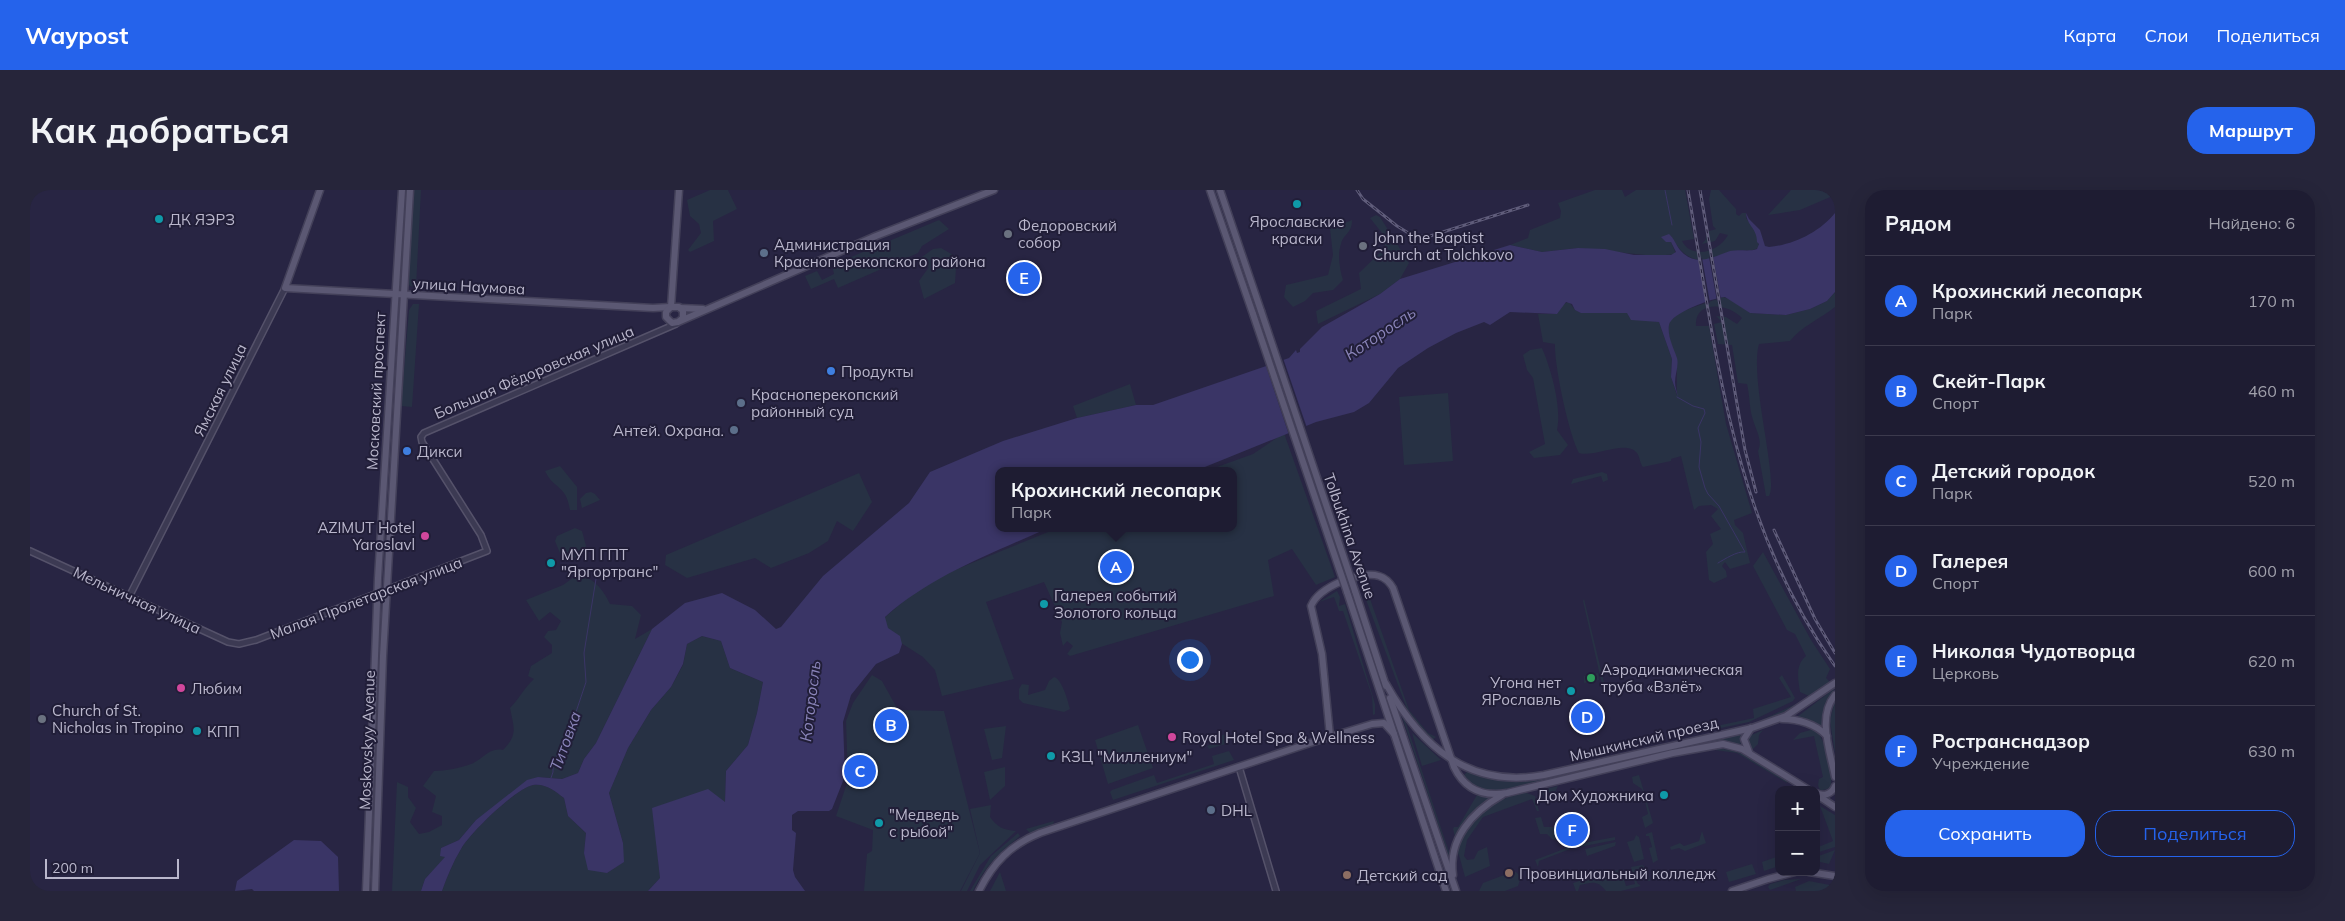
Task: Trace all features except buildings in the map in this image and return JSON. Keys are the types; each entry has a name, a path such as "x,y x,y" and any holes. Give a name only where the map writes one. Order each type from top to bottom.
{"main road":[{"name":"Ямская улица","path":"285,288 320,190"},
{"name":"Московский проспект","path":"377,594 402,190"},
{"name":"Московский проспект","path":"386,591 410,190"},
{"path":"673,288 684,314 678,322 672,323 666,317 670,307 673,288 679,190"},
{"name":"Большая Фёдоровская улица","path":"678,322 982,190"},
{"name":"Большая Фёдоровская улица","path":"941,209 994,190"},
{"name":"Tolbukhina Avenue","path":"1210,190 1347,592 1446,891"},
{"name":"Tolbukhina Avenue","path":"1220,190 1455,888"},
{"name":"улица Наумова","path":"285,288 403,296 653,308 670,307"},
{"path":"670,307 680,307"},
{"name":"Большая Фёдоровская улица","path":"680,307 698,310 712,308"},
{"name":"улица Наумова","path":"653,308 660,310 666,317"},
{"path":"1330,736 1322,654 1311,606 1319,594 1337,584 1373,575 1386,579 1393,588 1451,759"},
{"name":"Moskovskyy Avenue","path":"375,891 386,591"},
{"name":"Moskovskyy Avenue","path":"366,891 377,594"},
{"name":"Мышкинский проезд","path":"1386,684 1407,720 1432,745 1451,759 1469,768 1502,777 1535,777 1752,728 1776,720 1804,706 1835,683"},
{"path":"1835,695 1826,714 1827,736 1835,777"},
{"path":"979,891 998,860 1010,848 1030,837 1330,736 1372,724 1378,721 1383,713 1383,701"},
{"path":"1776,720 1788,719 1805,723 1820,730 1827,736"},
{"path":"1372,724 1384,723 1394,734"},
{"path":"1751,754 1745,746 1744,739 1752,728"},
{"path":"1432,745 1440,744 1444,738"},
{"name":"Мышкинский проезд","path":"1451,759 1461,779 1473,790 1490,794 1507,793 1710,745 1730,745 1751,754 1803,786"},
{"path":"1461,779 1462,771 1469,768"},
{"path":"1820,794 1829,794 1835,786"},
{"name":"Мышкинский проезд","path":"1455,888 1452,859 1454,847 1460,836 1481,808 1507,793"},
{"path":"1820,797 1835,807"},
{"path":"1820,874 1835,876"},
{"path":"1732,891 1780,876"}],"street":[{"name":"Ямская улица","path":"130,595 285,288"},
{"name":"Большая Фёдоровская улица","path":"658,332 664,326 666,317"},
{"name":"Большая Фёдоровская улица","path":"487,551 481,535 422,442 421,437 428,431 678,322"},
{"name":"Мельничная улица","path":"30,551 130,595 228,642 245,643"},
{"name":"Малая Пролетарская улица","path":"245,643 487,551"},
{"path":"1239,767 1276,891"}],"shaded area":[{"path":"414,190 421,190 416,287 410,286 406,281"},
{"path":"710,190 728,190 737,209 713,221 714,241 690,252 688,250 701,233 699,224 690,216 687,200"},
{"path":"1595,190 1622,190 1625,197 1636,190 1685,190 1694,239 1682,241 1686,247 1692,250 1705,252 1718,246 1728,235 1720,233 1715,241 1702,244 1706,239 1706,232 1716,229 1713,226 1709,199 1711,190 1719,190 1736,209 1736,214 1739,216 1742,213 1746,213 1746,218 1756,231 1759,247 1753,250 1736,250 1715,258 1700,260 1684,253 1671,236 1667,235 1664,238 1666,241 1671,242 1676,254 1655,256 1578,248 1542,252 1510,245 1528,238 1530,230 1560,218 1561,211 1558,203"},
{"path":"1791,190 1835,190 1835,195 1800,210 1768,215"},
{"path":"1376,215 1380,217 1409,263 1400,279 1380,294 1318,324 1316,311 1361,289 1359,273 1384,249 1386,238 1370,218"},
{"path":"939,220 949,229 922,246 918,253 838,288 834,279 811,289 805,276 817,271 822,280 834,274 832,265"},
{"path":"1352,220 1351,228 1342,241 1339,253 1343,280 1333,290 1313,293 1305,301 1293,307 1284,297 1286,285 1328,275 1333,255 1330,229"},
{"path":"941,248 953,255 956,268 955,283 924,299 919,281 929,267 918,263 919,259 933,249"},
{"path":"1835,292 1835,307 1806,327 1790,341 1759,344 1757,360 1758,380 1770,471 1771,487 1769,496 1766,496 1758,451 1760,443 1752,416 1747,384 1738,383 1732,345 1718,344 1714,324 1722,322 1716,316 1726,317 1737,324 1742,318 1729,309 1713,307 1706,308 1700,312 1697,318 1696,326 1709,326 1726,424 1752,513 1734,520 1735,525 1743,533 1750,563 1730,569 1725,562 1722,566 1726,571 1727,577 1714,583 1709,580 1706,552 1713,544 1710,534 1721,529 1711,516 1718,509 1711,505 1699,506 1694,510 1681,456 1671,459 1671,461 1643,467 1639,456 1632,449 1618,448 1593,453 1579,453 1563,400 1555,344 1543,342 1538,314 1557,314 1563,304 1569,302 1575,310 1581,313 1628,313 1629,317 1659,322 1672,359 1671,377 1677,395 1677,358 1671,347 1668,329 1670,321 1680,312 1723,297 1730,299 1750,313 1786,315 1810,309 1827,301"},
{"path":"413,304 419,304 412,407 401,406 409,310"},
{"path":"1542,348 1549,366 1557,399 1557,430 1568,445 1560,455 1534,458 1529,452 1545,444 1533,378 1527,370 1523,355 1530,350"},
{"path":"1130,384 1136,405 1077,418 1073,406"},
{"path":"1448,393 1453,461 1404,465 1399,397"},
{"path":"1284,433 1335,577 1316,585 1292,549 1268,560 1274,596 1070,656 1067,654 1073,646 1067,641 1063,646 1060,633 1062,622 1044,582 986,602 1014,679 942,696 935,670 923,657 887,634 883,619 914,592 945,574 1048,532 1237,532 1237,467 1217,467 1253,454"},
{"path":"560,466 577,487 577,510 570,510 563,491 548,477 545,471"},
{"path":"1602,472 1607,474 1608,480 1603,482 1601,476 1571,484 1573,479"},
{"path":"859,473 872,502 853,531 837,521 828,541 809,553 771,568 755,558 687,578 665,565 666,555"},
{"path":"591,492 600,500 582,508 580,499 586,493"},
{"path":"575,528 582,531 586,546 581,555 567,561 562,558 555,541 557,536"},
{"path":"1763,552 1811,640 1830,669 1826,678 1830,682 1809,696 1800,692 1798,677 1800,664 1806,656 1795,634 1787,630 1753,566"},
{"path":"577,575 593,581 604,593 610,604 632,606 641,615 635,639 652,629 596,743 584,759 578,773 562,779 538,777 476,820 459,840 441,848 446,857 425,879 421,891 392,891 397,782 408,787 408,797 416,808 410,822 419,834 429,832 442,825 442,816 432,812 436,796 423,786 434,771 453,769 471,764 489,752 503,750 508,745 514,731 510,708 534,679 528,676 531,666 552,653 552,645 544,637 548,631 556,630 561,621 550,612 539,621 526,600 563,585"},
{"path":"1337,591 1340,597 1339,606 1345,604 1375,704 1375,714 1373,715 1372,696 1343,611 1339,611 1334,597 1319,602"},
{"path":"1369,596 1409,710 1428,733 1436,737 1432,740 1407,709 1365,597"},
{"path":"1584,599 1606,691 1604,693 1583,601"},
{"path":"702,636 721,641 730,668 763,682 757,713 748,745 726,771 725,803 653,808 660,878 648,891 442,891 450,870 466,842 494,812 515,794 533,785 546,786 564,798 568,816 586,833 584,853 607,873 623,862 623,843 609,793 628,748 651,710 671,687 683,665 687,644"},
{"name":"Аэродинамическая труба «Взлёт»","path":"1598,673 1599,680 1584,683 1584,676"},
{"path":"872,675 882,681 898,710 944,711 980,853 960,891 864,891 867,854 872,851 873,830 836,816 848,780 846,721 853,703"},
{"path":"1782,675 1795,698 1793,701 1749,722 1702,732 1707,728 1754,718 1753,709 1791,697 1779,678"},
{"path":"1054,677 1062,686 1070,709 1064,712 1023,703 1019,699 1019,689 1022,684 1029,685 1028,695 1045,690 1049,681"},
{"path":"1835,688 1825,707 1823,726 1797,717"},
{"path":"1835,699 1835,754 1830,721"},
{"path":"1796,704 1788,711 1751,725"},
{"path":"1401,714 1406,723 1450,855 1450,860"},
{"path":"1138,725 1153,768 1108,784 1095,740"},
{"path":"1006,726 1002,758 992,760 984,729"},
{"path":"1814,729 1818,732 1828,756 1831,775 1830,788 1820,791 1820,786 1818,785 1819,779 1823,777 1814,736 1793,740 1800,733"},
{"path":"1763,730 1759,735 1758,744 1753,749 1747,745 1747,737"},
{"path":"1412,733 1441,760 1422,766"},
{"path":"1743,733 1740,746 1718,742 1628,761"},
{"path":"1226,734 1229,743 1209,749 1207,746 1215,743 1213,738"},
{"path":"1714,748 1734,751 1752,758 1786,779 1787,783 1737,753 1715,750"},
{"path":"1229,751 1234,760 1113,800 1110,792 1112,790 1154,775 1157,783 1214,764 1212,756"},
{"path":"1620,761 1621,763 1493,792 1475,789 1462,777 1468,771 1506,780 1525,780 1563,775"},
{"path":"1005,767 1005,786 990,800 984,772"},
{"path":"1639,775 1653,823 1645,828 1642,817 1648,814 1642,789 1633,783 1632,777"},
{"path":"1558,786 1554,794 1545,796 1539,793 1541,790"},
{"path":"1524,792 1535,796 1539,811 1537,811 1532,799 1483,817 1467,840 1464,856 1467,860 1474,859 1478,851 1487,847 1490,866 1465,877 1459,855 1456,851 1468,829 1482,812 1500,800"},
{"path":"1477,795 1494,797 1474,811 1455,837 1454,827 1458,827"},
{"path":"991,805 990,817 995,823 1004,829 1016,831 980,865 967,891 961,891 980,853 970,809"},
{"path":"1820,806 1835,815 1835,847 1820,852 1820,846 1833,841"},
{"path":"1541,817 1544,827 1558,827 1560,837 1553,840 1547,834 1540,834 1535,818"},
{"path":"1054,821 1053,825 1030,833 1026,829"},
{"path":"1702,831 1706,843 1685,851 1679,848 1671,850 1670,847 1680,843 1684,846 1699,841"},
{"path":"1652,832 1658,860 1653,863 1649,848 1652,847 1649,836 1646,836 1646,834"},
{"path":"1018,833 1020,836 993,860 973,891 970,891 991,856"},
{"path":"1636,835 1639,837 1644,859 1634,862 1627,842 1634,840"},
{"path":"1615,837 1615,840 1574,848 1573,845"},
{"path":"1616,842 1615,846 1587,856 1585,849"},
{"path":"1569,847 1570,849 1539,861 1538,867 1535,860"},
{"path":"1835,850 1829,864 1820,862 1820,856"},
{"path":"1775,857 1775,867 1764,871 1762,862"},
{"path":"1752,864 1756,874 1729,882 1726,872"},
{"path":"1642,865 1647,868 1650,881 1646,881 1644,874 1636,876 1637,883 1641,886 1621,891 1606,891 1597,883 1591,883 1580,885 1578,891 1576,891 1573,883 1588,878 1588,875 1594,878 1621,869 1626,886 1635,884 1631,867"},
{"path":"1000,872 1006,891 990,891"},
{"path":"1516,872 1521,877 1518,886 1505,891 1479,891 1483,883"},
{"path":"1801,879 1770,890 1768,887 1770,884 1784,880"},
{"path":"1809,881 1835,886 1835,891 1796,891 1795,887"}],"water":[{"name":"Которосль","path":"1746,213 1760,230 1765,246 1769,247 1787,244 1814,232 1835,213 1835,292 1827,301 1810,309 1786,315 1750,313 1725,297 1702,303 1684,311 1671,320 1669,325 1670,338 1677,358 1675,382 1678,397 1671,377 1672,359 1659,322 1631,320 1627,313 1581,313 1575,310 1572,304 1566,302 1557,314 1510,312 1490,325 1484,322 1456,333 1428,348 1398,368 1369,403 1354,412 1316,422 1205,467 995,467 995,532 1039,532 942,577 903,602 885,617 888,628 900,636 902,644 899,653 876,664 851,695 843,722 845,776 832,809 829,811 798,811 792,815 792,830 796,833 793,870 795,877 805,891 648,891 660,878 652,808 708,789 725,802 726,771 748,745 757,713 763,682 730,668 721,641 702,636 687,644 683,664 671,687 651,710 628,748 609,793 623,843 624,862 607,873 588,870 584,853 586,833 568,816 564,798 546,786 533,785 515,794 494,812 466,842 450,870 442,891 421,891 425,879 445,857 440,856 441,848 459,840 476,820 527,780 538,777 562,779 578,773 584,759 596,743 652,629 685,603 722,593 755,610 776,629 781,627 823,576 909,503 930,472 1003,441 1077,418 1136,405 1153,405 1289,358 1296,350 1297,353 1300,352 1300,349 1322,327 1380,294 1400,279 1510,245 1542,252 1578,248 1605,249 1634,255 1671,255 1676,252 1671,242 1666,242 1661,237 1669,234 1680,250 1686,255 1692,259 1704,260 1730,251 1757,249 1759,244 1757,237"},
{"path":"294,840 321,841 338,857 339,891 254,891 252,889 235,891 237,881"}],"pier":[{"path":"1713,256 1721,300 1717,301 1709,257"},
{"path":"1698,258 1702,258 1710,303 1706,304"},
{"path":"1283,358 1307,428 1289,435 1265,363"}],"waterway":[{"path":"1665,190 1672,225"},
{"path":"1677,397 1693,406 1704,409 1705,413 1698,428 1701,442 1699,467 1705,488 1719,506 1745,552 1735,554 1718,563"},
{"name":"Титовка","path":"551,778 553,763 569,733 586,682 584,653 596,579 593,568"}],"railway":[{"path":"1357,190 1363,199 1397,226 1410,234 1427,237 1528,205"},
{"path":"1688,190 1720,377 1751,497 1773,555 1801,611 1835,666"},
{"path":"1700,190 1745,450 1756,492"},
{"path":"1774,530 1815,619 1835,653"}],"place":[{"name":"Ярославские краски","path":"1297,204"},
{"name":"ДК ЯЭРЗ","path":"159,219"},
{"name":"Федоровский собор","path":"1008,234"},
{"name":"John the Baptist Church at Tolchkovo","path":"1363,246"},
{"name":"Администрация Красноперекопского района","path":"764,253"},
{"name":"Николая Чудотворца","path":"1024,278"},
{"name":"Продукты","path":"831,371"},
{"name":"Красноперекопский районный суд","path":"741,403"},
{"name":"Антей. Охрана.","path":"734,430"},
{"name":"Дикси","path":"407,451"},
{"name":"AZIMUT Hotel Yaroslavl","path":"425,536"},
{"name":"МУП ГПТ \"Яргортранс\"","path":"551,563"},
{"name":"Крохинский лесопарк","path":"1116,567"},
{"name":"Галерея событий Золотого кольца","path":"1044,604"},
{"name":"Аэродинамическая труба «Взлёт»","path":"1591,678"},
{"name":"Любим","path":"181,688"},
{"name":"Угона нет ЯРославль","path":"1571,691"},
{"name":"Галерея","path":"1587,717"},
{"name":"Church of St. Nicholas in Tropino","path":"42,719"},
{"name":"Скейт-Парк","path":"891,725"},
{"name":"КПП","path":"197,731"},
{"name":"Royal Hotel Spa & Wеllness","path":"1172,737"},
{"name":"КЗЦ \"Миллениум\"","path":"1051,756"},
{"name":"Детский городок","path":"860,771"},
{"name":"Дом Художника","path":"1664,795"},
{"name":"DHL","path":"1211,810"},
{"name":"\"Медведь с рыбой\"","path":"879,823"},
{"name":"Ространснадзор","path":"1572,830"},
{"name":"Провинциальный колледж","path":"1509,873"},
{"name":"Детский сад","path":"1347,875"}]}
